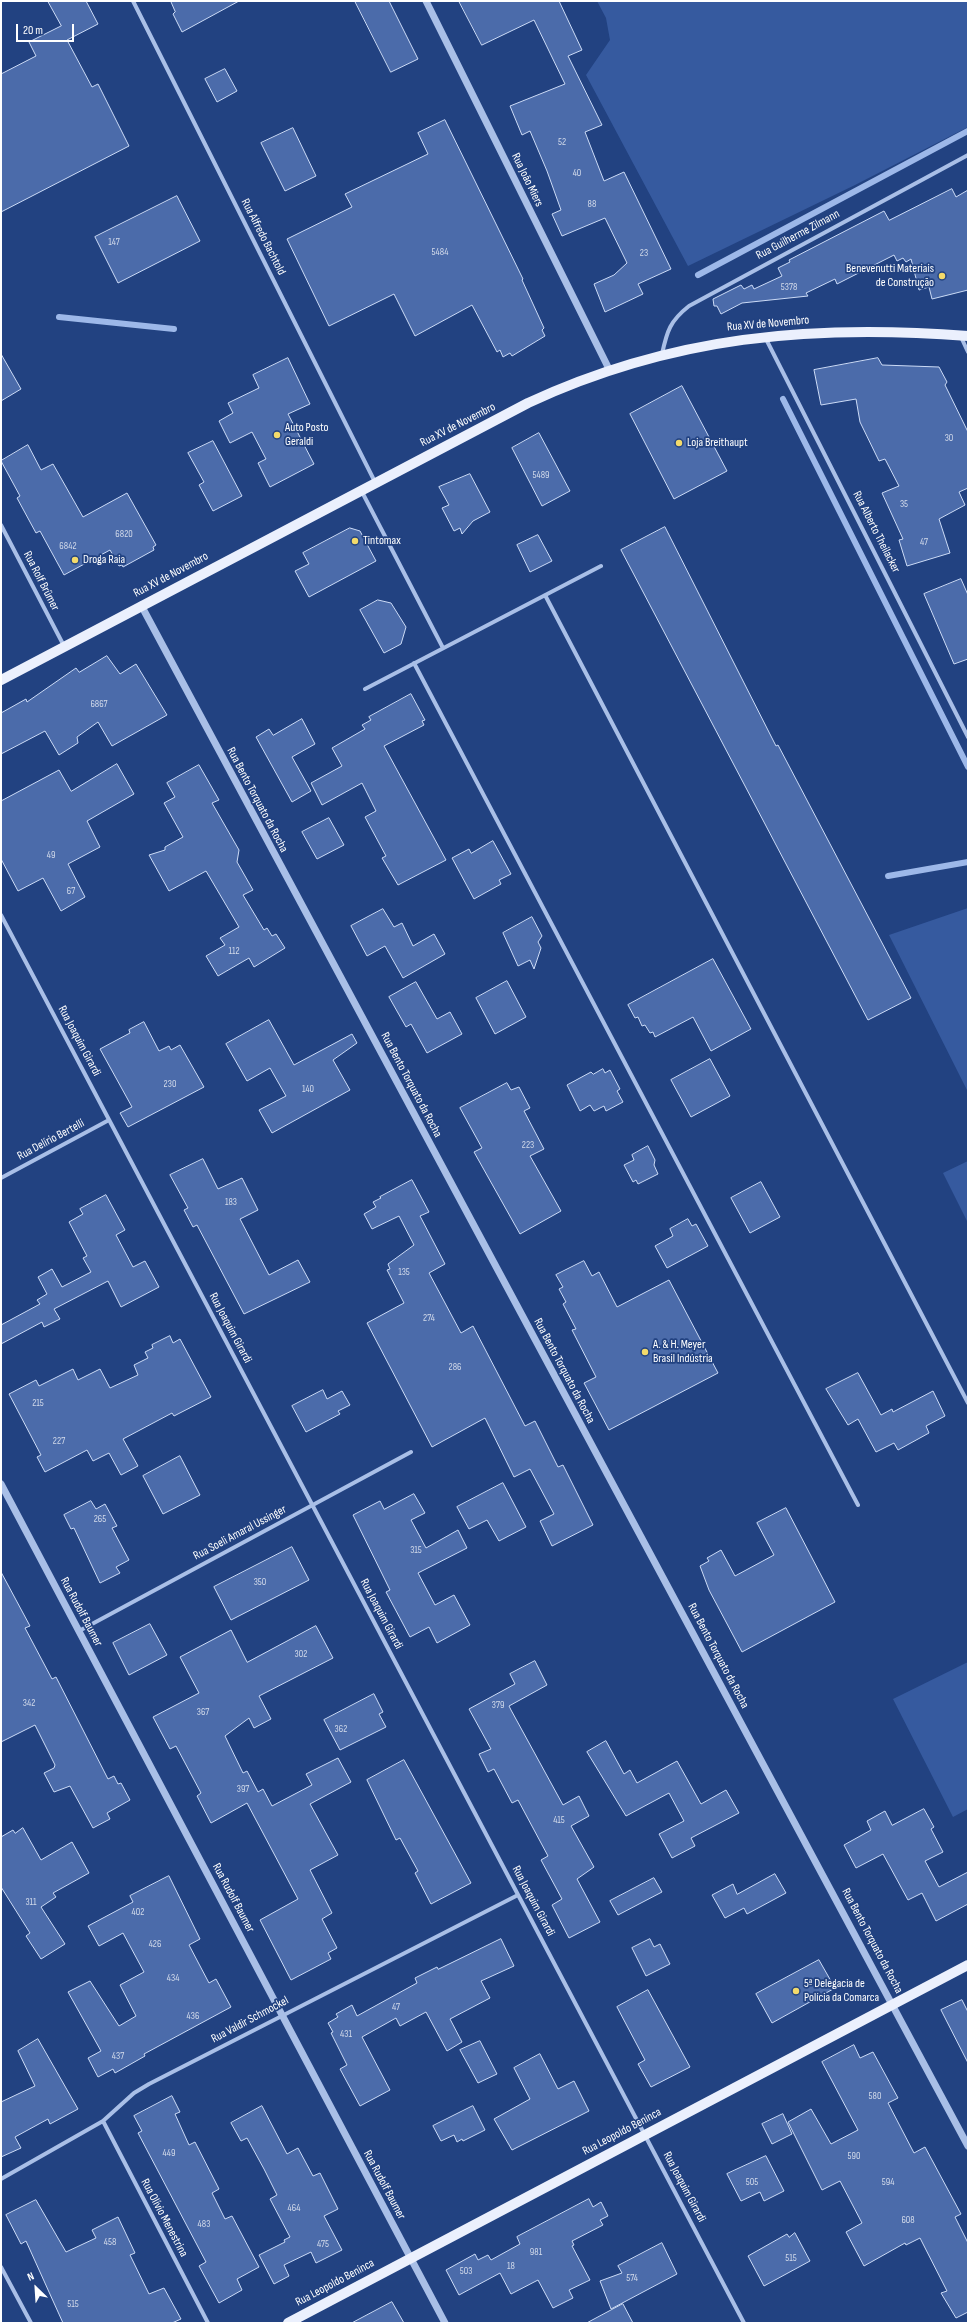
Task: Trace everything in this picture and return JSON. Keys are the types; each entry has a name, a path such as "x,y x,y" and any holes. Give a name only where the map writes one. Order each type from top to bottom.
{"main road":[{"name":"Rua XV de Novembro","path":"1,680 375,482 528,403 609,369 662,354 698,346 765,337 852,331 964,335"},
{"name":"Rua Leopoldo Beninca","path":"288,2323 968,1965"}],"street":[{"name":"Rua Alfredo Bachtold","path":"133,1 375,482"},
{"name":"Rua João Miers","path":"426,1 609,369"},
{"name":"Rua Guilherme Zilmann","path":"662,354 667,331 676,316 689,306 968,155"},
{"path":"964,335 968,352"},
{"name":"Rua Alberto Theilacker","path":"765,337 968,737"},
{"path":"361,490 443,648"},
{"name":"Rua Rolf Brümer","path":"1,524 64,647"},
{"path":"365,689 601,566"},
{"path":"545,595 968,1403"},
{"name":"Rua Bento Torquato da Rocha","path":"141,605 968,2146"},
{"path":"414,663 858,1505"},
{"name":"Rua Joaquim Girardi","path":"1,915 744,2323"},
{"name":"Rua Delírio Bertelli","path":"1,1178 109,1120"},
{"name":"Rua Soeli Amaral Ussinger","path":"79,1631 411,1452"},
{"name":"Rua Rudolf Baumer","path":"1,1484 445,2323"},
{"name":"Rua Valdir Schmockel","path":"1,2179 103,2121 134,2093 149,2084 282,2014 518,1895"},
{"name":"Rua Olívio Menestrina","path":"103,2121 208,2323"},
{"path":"1,2267 31,2323"}],"shaded area":[{"path":"597,1 968,1 968,127 855,185 688,266 586,75 610,40 606,18"},
{"path":"968,908 968,1092 889,935"},
{"path":"968,1161 968,1223 943,1173"},
{"path":"968,1662 968,1809 953,1817 893,1699"}],"building":[{"path":"48,1 86,1 98,24 67,40 92,87 98,84 129,146 1,212 1,74 36,56 29,42 61,26"},
{"path":"171,1 239,1 182,32 173,14 175,12"},
{"path":"355,1 389,1 418,59 391,72"},
{"path":"459,1 559,1 582,50 568,56 602,125 585,132 604,181 624,172 671,269 638,284 643,294 605,312 594,284 614,275 627,263 605,218 562,236 552,214 561,210 547,171 530,131 522,135 510,106 565,84 534,20 482,45"},
{"path":"225,69 237,91 217,102 205,79"},
{"path":"445,120 523,279 522,280 544,328 542,330 545,336 512,356 510,353 503,357 500,350 497,352 472,305 415,336 394,294 329,326 287,239 352,207 345,194 428,154 418,133"},
{"path":"293,128 316,176 285,191 261,143"},
{"path":"952,189 956,197 968,190 968,290 932,299 929,287 919,290 911,259 906,262 903,258 897,261 894,255 837,284 835,279 806,293 808,296 742,303 721,314 717,306 714,306 713,299 741,285 744,289 752,285 754,289 782,276 778,268 790,262 789,260 884,211 889,220"},
{"path":"177,196 200,241 118,283 95,237"},
{"path":"1,354 21,389 1,401"},
{"path":"288,358 310,404 288,414 314,464 270,487 258,463 266,459 252,432 230,443 219,421 233,413 228,403 259,388 253,375"},
{"path":"878,358 882,365 939,367 947,382 945,385 968,432 968,488 959,492 965,505 939,519 950,553 907,566 899,540 903,539 882,493 899,486 885,459 879,461 860,422 856,399 821,405 814,370"},
{"name":"Loja Breithaupt","path":"682,386 727,471 674,499 630,414"},
{"path":"539,433 570,491 542,506 512,448"},
{"path":"213,441 242,496 213,511 199,485 204,482 188,453"},
{"path":"28,445 41,470 53,464 83,517 127,493 156,545 153,547 154,550 123,567 122,565 119,566 110,550 64,575 40,531 36,533 17,498 20,496 1,461"},
{"path":"470,474 490,512 473,521 462,534 460,528 454,531 442,508 449,505 439,487"},
{"path":"665,527 776,746 778,745 911,998 868,1020 621,550"},
{"path":"350,528 360,531 376,561 309,597 295,571 309,564 303,553"},
{"path":"538,535 552,561 530,572 517,545"},
{"path":"961,579 968,595 968,659 954,664 924,594"},
{"path":"378,600 391,603 406,627 401,644 384,653 360,610"},
{"path":"107,656 120,674 136,664 167,715 112,746 98,722 77,737 78,743 59,755 45,731 1,754 1,713 26,699 27,702 76,668 79,672"},
{"path":"411,694 425,720 422,721 424,725 384,746 446,860 398,885 382,858 386,856 365,817 376,811 362,783 322,805 311,783 342,766 332,748 365,729 362,725 371,720 369,717"},
{"path":"302,719 315,744 292,757 311,791 292,802 256,737 269,729 273,735"},
{"path":"117,764 134,794 87,821 100,847 68,864 85,897 61,911 43,878 18,891 1,859 1,801 59,770 71,791"},
{"path":"199,765 219,800 212,803 239,850 237,862 253,890 243,895 264,930 267,928 272,936 276,934 285,948 254,967 249,958 218,976 206,956 225,945 220,938 239,927 206,871 169,891 149,855 165,850 165,847 183,837 164,803 175,797 167,783"},
{"path":"329,818 344,845 317,859 302,832"},
{"path":"493,841 511,874 499,880 501,884 474,899 452,858 469,849 471,853"},
{"path":"383,909 394,927 402,923 413,946 434,934 445,954 403,978 385,946 367,956 351,926"},
{"path":"532,917 542,936 538,942 541,948 534,969 530,960 518,966 503,933"},
{"path":"713,959 751,1029 711,1051 693,1017 655,1037 653,1032 650,1033 645,1025 642,1026 638,1017 635,1018 628,1005"},
{"path":"507,981 526,1017 495,1034 476,998"},
{"path":"416,982 437,1019 450,1012 462,1034 427,1053 411,1024 406,1027 389,997"},
{"path":"269,1020 294,1065 352,1034 357,1043 333,1060 350,1090 272,1133 259,1110 286,1096 270,1068 247,1081 226,1044"},
{"path":"144,1022 159,1051 169,1046 171,1050 180,1045 204,1087 128,1127 120,1113 132,1107 100,1049 130,1033 129,1030"},
{"path":"710,1059 730,1096 691,1117 671,1080"},
{"path":"603,1069 605,1073 610,1070 620,1089 617,1091 623,1102 606,1111 604,1106 594,1111 590,1105 580,1111 567,1085 591,1072 593,1074"},
{"path":"507,1083 511,1090 519,1087 530,1108 524,1111 544,1149 530,1156 561,1211 520,1234 474,1152 482,1148 460,1108"},
{"path":"648,1146 655,1160 654,1165 658,1174 638,1184 636,1180 633,1182 624,1165 634,1160 632,1155"},
{"path":"203,1159 218,1189 242,1178 258,1210 240,1219 269,1275 298,1260 310,1282 244,1314 197,1225 193,1227 184,1210 188,1208 170,1175"},
{"path":"412,1180 429,1212 420,1216 445,1264 429,1273 461,1333 473,1326 525,1426 535,1421 558,1467 563,1465 593,1525 552,1546 540,1521 554,1514 530,1469 514,1477 485,1418 432,1447 367,1323 404,1303 387,1270 390,1269 388,1264 414,1245 399,1216 372,1229 364,1214 376,1207 373,1202 381,1198 380,1197"},
{"path":"761,1182 780,1217 750,1233 731,1198"},
{"path":"106,1195 125,1230 116,1235 133,1267 145,1261 159,1287 121,1307 108,1281 54,1309 60,1319 44,1327 42,1322 1,1344 1,1325 40,1304 37,1300 47,1294 38,1277 52,1269 62,1287 91,1272 83,1258 87,1256 69,1222 83,1214 80,1209"},
{"path":"688,1219 692,1226 696,1224 708,1246 667,1268 655,1246 673,1236 670,1229"},
{"name":"A. & H. Meyer Brasil Indústria","path":"584,1261 592,1276 599,1272 617,1307 669,1280 718,1373 609,1430 584,1383 596,1377 572,1330 576,1329 563,1304 566,1302 559,1289 563,1287 556,1275"},
{"path":"170,1336 173,1343 180,1339 211,1397 174,1416 172,1413 123,1439 138,1466 121,1475 109,1453 93,1461 87,1450 45,1472 37,1457 41,1455 9,1394 36,1380 39,1386 73,1369 78,1380 100,1369 110,1388 138,1375 134,1365 148,1358 145,1352 153,1348 152,1345"},
{"path":"858,1373 881,1415 892,1409 893,1412 933,1391 945,1416 926,1426 929,1433 898,1450 894,1443 876,1452 858,1419 848,1425 826,1389"},
{"path":"323,1390 327,1399 342,1391 350,1405 338,1411 340,1414 306,1432 292,1406"},
{"path":"180,1456 200,1495 163,1514 143,1476"},
{"path":"503,1483 526,1527 499,1541 487,1520 469,1529 457,1507"},
{"path":"414,1494 425,1513 411,1520 426,1548 458,1530 467,1548 418,1573 435,1605 454,1595 470,1625 437,1643 429,1627 410,1637 386,1592 390,1590 353,1515 380,1501 384,1509"},
{"path":"91,1501 96,1509 105,1504 117,1526 112,1528 129,1560 116,1567 120,1573 100,1583 74,1528 71,1529 64,1515"},
{"path":"786,1508 835,1602 742,1652 709,1590 700,1566 709,1561 707,1558 721,1550 735,1576 774,1555 757,1523"},
{"path":"292,1547 309,1580 231,1620 214,1587"},
{"path":"1,1572 30,1626 25,1628 52,1679 56,1677 108,1779 114,1776 118,1784 121,1783 130,1800 107,1813 110,1819 93,1828 70,1786 54,1792 44,1773 54,1768 55,1765 35,1725 1,1742"},
{"path":"150,1624 167,1655 129,1675 113,1643"},
{"path":"316,1626 333,1658 259,1696 271,1719 254,1728 249,1718 225,1736 243,1773 247,1771 258,1792 263,1789 272,1806 312,1785 306,1774 338,1758 351,1782 310,1804 338,1855 310,1870 332,1913 322,1919 337,1948 328,1953 331,1959 291,1980 260,1920 298,1899 247,1803 211,1823 197,1796 201,1793 176,1746 170,1749 153,1717 199,1693 180,1657 231,1630 247,1662"},
{"path":"535,1661 547,1685 509,1706 563,1805 579,1796 589,1816 571,1826 594,1867 577,1879 600,1922 569,1938 552,1905 562,1899 541,1860 548,1856 518,1800 512,1803 494,1769 488,1772 479,1754 491,1749 469,1709 515,1684 510,1674"},
{"path":"374,1694 383,1712 379,1714 386,1727 340,1750 324,1720"},
{"path":"606,1741 624,1774 630,1770 637,1783 677,1761 701,1804 726,1790 739,1813 691,1838 695,1846 672,1858 659,1834 684,1821 669,1793 626,1816 587,1752"},
{"path":"404,1760 471,1883 431,1904 415,1873 418,1871 400,1838 396,1840 367,1780"},
{"path":"924,1809 934,1827 931,1829 943,1852 925,1861 939,1887 968,1872 968,1904 936,1921 922,1893 908,1900 883,1854 856,1868 844,1845 871,1830 867,1821 885,1811 892,1825"},
{"path":"23,1828 41,1860 72,1842 89,1873 53,1893 56,1897 41,1907 65,1944 41,1959 26,1936 30,1933 1,1887 1,1837 13,1830 15,1833"},
{"path":"775,1874 786,1893 747,1914 744,1908 725,1918 712,1895 733,1884 737,1894"},
{"path":"169,1876 200,1939 189,1945 209,1983 216,1979 231,2007 144,2054 145,2056 115,2073 113,2069 98,2077 88,2058 101,2051 68,1992 90,1981 119,2026 136,2016 120,1985 144,1972 123,1933 99,1946 88,1926 133,1902 130,1896"},
{"path":"654,1878 662,1892 618,1915 610,1901"},
{"path":"501,1939 514,1966 481,1981 490,1998 450,2019 462,2042 447,2051 426,2012 400,2026 396,2018 362,2037 390,2090 360,2106 340,2069 347,2065 331,2033 333,2032 328,2023 338,2017 336,2014 352,2005 357,2016 417,1983 415,1978 437,1967 438,1969"},
{"path":"650,1939 654,1947 660,1944 670,1964 646,1976 632,1948"},
{"name":"5ª Delegacia de Polícia da Comarca","path":"819,1960 835,1988 772,2023 756,1994"},
{"path":"648,1990 690,2067 651,2087 638,2064 645,2060 617,2007"},
{"path":"962,2000 968,2012 968,2063 941,2010"},
{"path":"38,2039 78,2109 50,2124 48,2119 15,2137 21,2148 1,2157 1,2102 35,2086 18,2051"},
{"path":"480,2041 497,2074 478,2083 460,2050"},
{"path":"854,2045 860,2058 873,2052 898,2098 888,2103 914,2153 925,2147 961,2214 955,2217 968,2243 968,2312 956,2318 941,2293 947,2291 920,2238 906,2245 905,2243 864,2266 846,2232 862,2223 840,2181 822,2190 788,2122 811,2109 831,2144 858,2130 822,2062"},
{"path":"540,2054 558,2089 574,2081 589,2111 512,2150 494,2119 530,2099 514,2068"},
{"path":"172,2096 180,2112 175,2114 189,2145 195,2142 219,2189 212,2193 225,2219 232,2216 259,2267 237,2279 242,2290 219,2303 199,2266 206,2262 138,2133 142,2131 134,2116"},
{"path":"262,2106 287,2154 298,2148 313,2176 320,2173 338,2209 324,2216 342,2250 316,2263 311,2252 284,2265 289,2276 274,2284 259,2255 285,2242 284,2240 290,2237 270,2199 277,2195 264,2169 247,2138 241,2141 231,2123"},
{"path":"473,2106 485,2130 463,2141 462,2139 457,2142 454,2135 441,2141 433,2126"},
{"path":"783,2114 792,2134 772,2144 762,2124"},
{"path":"766,2156 784,2191 764,2201 760,2192 741,2201 727,2174"},
{"path":"589,2199 593,2207 601,2202 608,2216 600,2220 603,2225 572,2241 574,2245 572,2246 590,2280 569,2290 573,2298 553,2308 538,2280 511,2294 500,2273 459,2295 446,2270 475,2254 478,2260 488,2255 491,2260 520,2244 517,2237"},
{"path":"36,2200 66,2252 96,2238 92,2230 118,2217 135,2253 130,2255 149,2294 164,2288 181,2319 172,2323 63,2323 26,2241 21,2244 6,2215"},
{"path":"795,2233 810,2261 764,2286 748,2256 787,2234 789,2237"},
{"path":"662,2243 677,2274 611,2309 600,2281 622,2273 618,2266"},
{"path":"392,2302 404,2323 352,2323"},
{"path":"623,2304 633,2323 587,2323"}],"waterway":[{"path":"698,275 968,131"},
{"path":"59,317 174,329"},
{"path":"783,399 968,767"},
{"path":"888,876 968,862"}],"place":[{"name":"Benevenutti Materiais de Construção","path":"942,276"},
{"name":"Auto Posto Geraldi","path":"277,435"},
{"name":"Loja Breithaupt","path":"679,443"},
{"name":"Tintomax","path":"355,541"},
{"name":"Droga Raia","path":"75,560"},
{"name":"A. & H. Meyer Brasil Indústria","path":"645,1352"},
{"name":"5ª Delegacia de Polícia da Comarca","path":"796,1991"}]}
